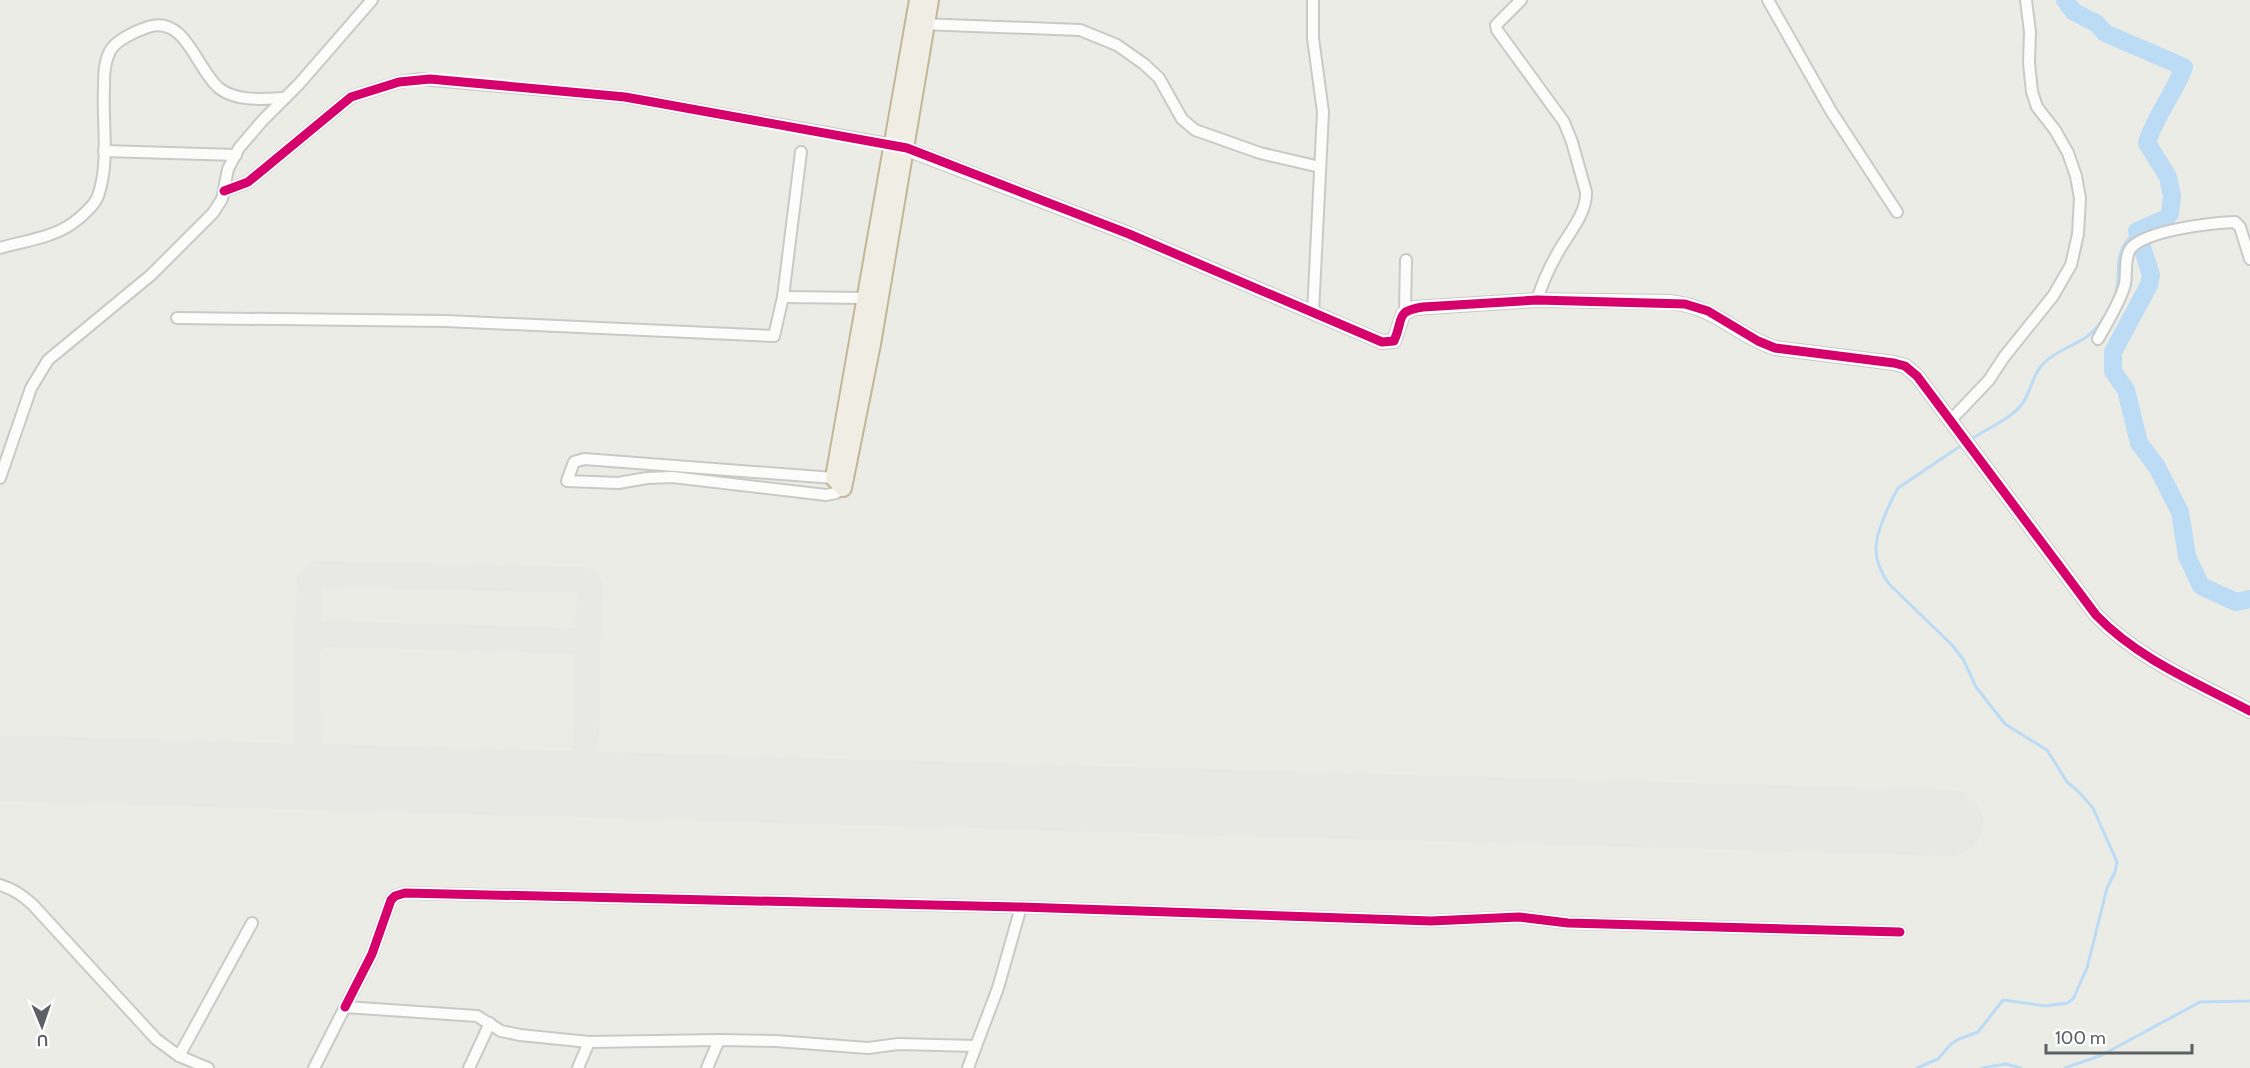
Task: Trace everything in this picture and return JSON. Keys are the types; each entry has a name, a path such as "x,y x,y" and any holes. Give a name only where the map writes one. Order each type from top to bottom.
{"highway":[{"path":"918,0 920,24"},
{"path":"838,483 872,344 885,230 920,24 930,0"},
{"path":"838,483 866,298 885,230"}],"street":[{"path":"0,478 31,388 48,360 151,275 213,213 222,199 228,169 236,155 263,120 372,0"},
{"path":"1313,0 1313,38 1323,112 1313,313"},
{"path":"1521,0 1500,19 1496,25 1497,30 1564,122 1586,192 1586,200 1574,227 1546,274 1537,300"},
{"path":"1768,0 1832,111 1897,212"},
{"path":"1950,421 1989,380 2004,357 2053,296 2071,265 2079,234 2080,198 2076,176 2068,153 2055,130 2037,107 2032,92 2029,63 2030,32 2026,0"},
{"path":"920,24 1080,30 1117,45 1144,64 1159,78 1182,119 1195,130 1260,153 1320,167"},
{"path":"0,248 56,233 75,222 97,198 104,151 104,66 111,49 124,38 147,27 169,27 180,34 207,75 220,89 238,96 256,99 285,98"},
{"path":"224,191 249,182 351,97 409,80 430,79 625,97 900,146 1129,234 1382,342 1394,340 1405,312 1406,260"},
{"path":"104,151 236,155"},
{"path":"177,318 446,321 771,337 776,334 783,297 801,152"},
{"path":"2097,339 2125,283 2132,247 2152,235 2235,222 2240,227 2250,259"},
{"path":"783,297 866,298"},
{"path":"1405,312 1423,307 1537,300 1685,304 1708,311 1758,342 1775,348 1905,366 1917,376 2096,615 2141,653 2250,711"},
{"path":"584,459 838,483 836,493 826,495 672,477 647,477 618,483 567,481 574,462 584,459"},
{"path":"0,885 16,892 33,905 156,1039 179,1056 208,1068"},
{"path":"314,1068 372,954 391,900 400,894 507,894 1431,921 1519,917 1568,923 1900,932"},
{"path":"968,1068 998,988 1021,908"},
{"path":"179,1056 252,923"},
{"path":"345,1007 477,1016 501,1031 589,1042 718,1040 776,1041 868,1048 898,1044 976,1046"},
{"path":"469,1068 490,1023"},
{"path":"707,1068 718,1040"},
{"path":"578,1068 589,1042"}],"waterway":[{"path":"2065,0 2074,12 2096,23 2105,33 2184,67 2147,143 2168,177 2172,196 2170,214 2165,219 2137,231 2151,275 2149,285 2113,352 2113,371 2126,390 2139,443 2157,467 2180,512 2187,556 2201,586 2236,602 2250,599"},
{"path":"1973,438 2006,419 2017,409 2025,399 2039,368 2048,359 2084,339 2099,325 2115,295 2122,249 2137,231"},
{"path":"1917,1068 1938,1059 1951,1044 1959,1039 1978,1032 2003,1000 2046,1006 2067,1003 2073,999 2087,968 2107,888 2117,862 2093,808 2067,782 2047,750 2005,724 1976,687 1963,659 1952,645 1889,584 1880,568 1876,543 1880,527 1898,488 1959,447"},
{"path":"2065,1068 2102,1055 2200,1002 2250,1001"},
{"path":"1982,1068 2006,1064 2021,1068"}],"taxiway":[{"path":"319,574 583,580 589,584 590,591 587,648 580,641 329,634 315,637 307,645 310,582 319,574"},
{"path":"279,776 299,767 308,750 307,645"},
{"path":"555,783 573,775 581,766 584,758 587,648"},
{"path":"308,750 315,766 334,777"},
{"path":"584,758 596,777 615,785"}],"runway":[{"path":"0,768 1950,823"}],"cycle path":[{"path":"224,191 248,182 351,97 399,82 430,79 625,97 907,148 1129,234 1382,342 1394,341 1404,314 1423,307 1537,300 1685,304 1708,311 1758,341 1775,348 1905,366 1917,376 2096,615 2130,645 2149,657 2250,711"},
{"path":"345,1007 372,954 391,900 405,893 1021,907 1431,921 1519,917 1568,923 1900,932"}]}
